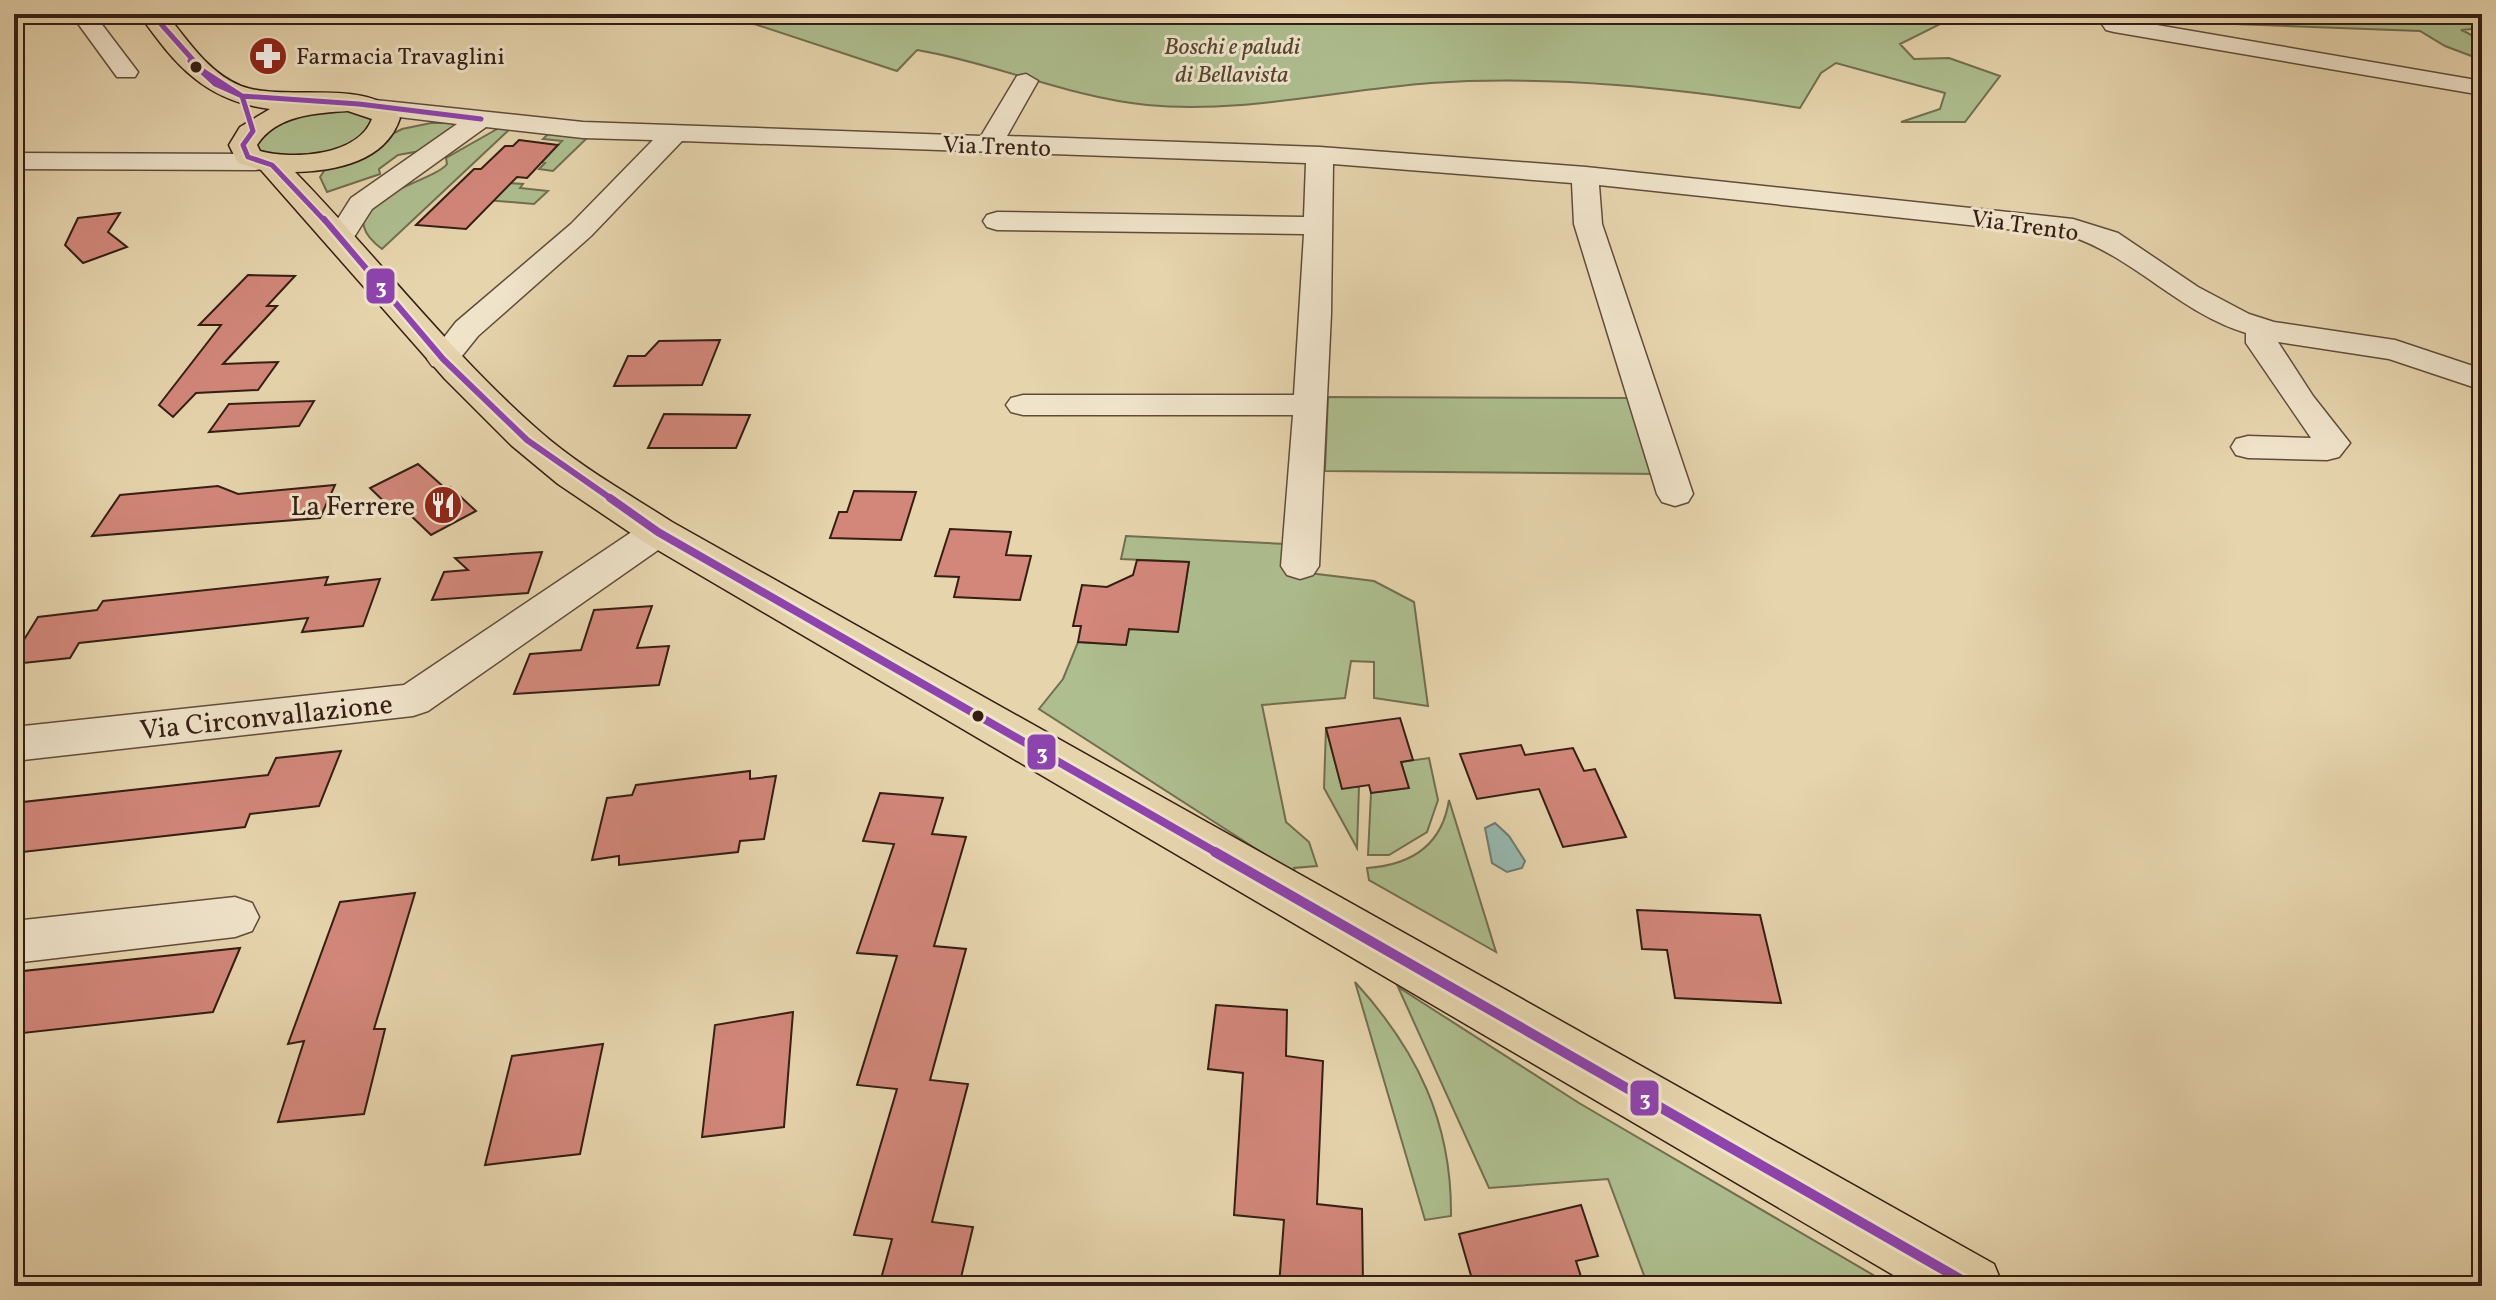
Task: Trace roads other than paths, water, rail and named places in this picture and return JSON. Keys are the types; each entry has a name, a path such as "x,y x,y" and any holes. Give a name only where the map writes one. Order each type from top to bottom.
{"main road":[{"path":"152,14 192,64 215,84 242,96 369,114"},
{"path":"242,96 253,131"},
{"path":"369,114 296,110 253,131 246,138 243,152 264,163 308,201 443,359 527,440 658,532 1972,1286"},
{"path":"264,163 331,159 363,146 369,114"},
{"path":"308,201 307,180 331,159"}],"street":[{"path":"82,14 126,72"},
{"path":"2106,14 2114,25 2482,88"},
{"path":"988,146 1026,81"},
{"name":"Via Trento","path":"369,114 413,121 451,116 583,130 674,134 1320,155 1586,175 2073,228 2108,239 2187,293 2238,321 2261,328 2395,350 2482,380"},
{"path":"339,239 361,204 481,119"},
{"path":"92,162 170,155 253,131"},
{"path":"443,359 467,329 581,230 674,134"},
{"path":"1300,566 1311,405 1320,155"},
{"path":"14,161 264,163"},
{"path":"1586,175 1584,203 1588,224 1675,494"},
{"path":"997,221 1318,226"},
{"path":"2248,447 2327,449 2333,443 2300,402 2262,343 2261,328"},
{"path":"1023,405 1311,405"},
{"name":"Via Circonvallazione","path":"14,744 413,700 658,532"},
{"path":"14,942 235,917"}],"water":[{"path":"1495,823 1509,836 1525,861 1522,868 1507,872 1492,863 1485,828"}],"place":[{"name":"Farmacia Travaglini","path":"268,56"},
{"name":"La Ferrere","path":"443,505"}],"park label":[{"name":"Boschi e paludi di Bellavista","path":"1232,60"}]}
